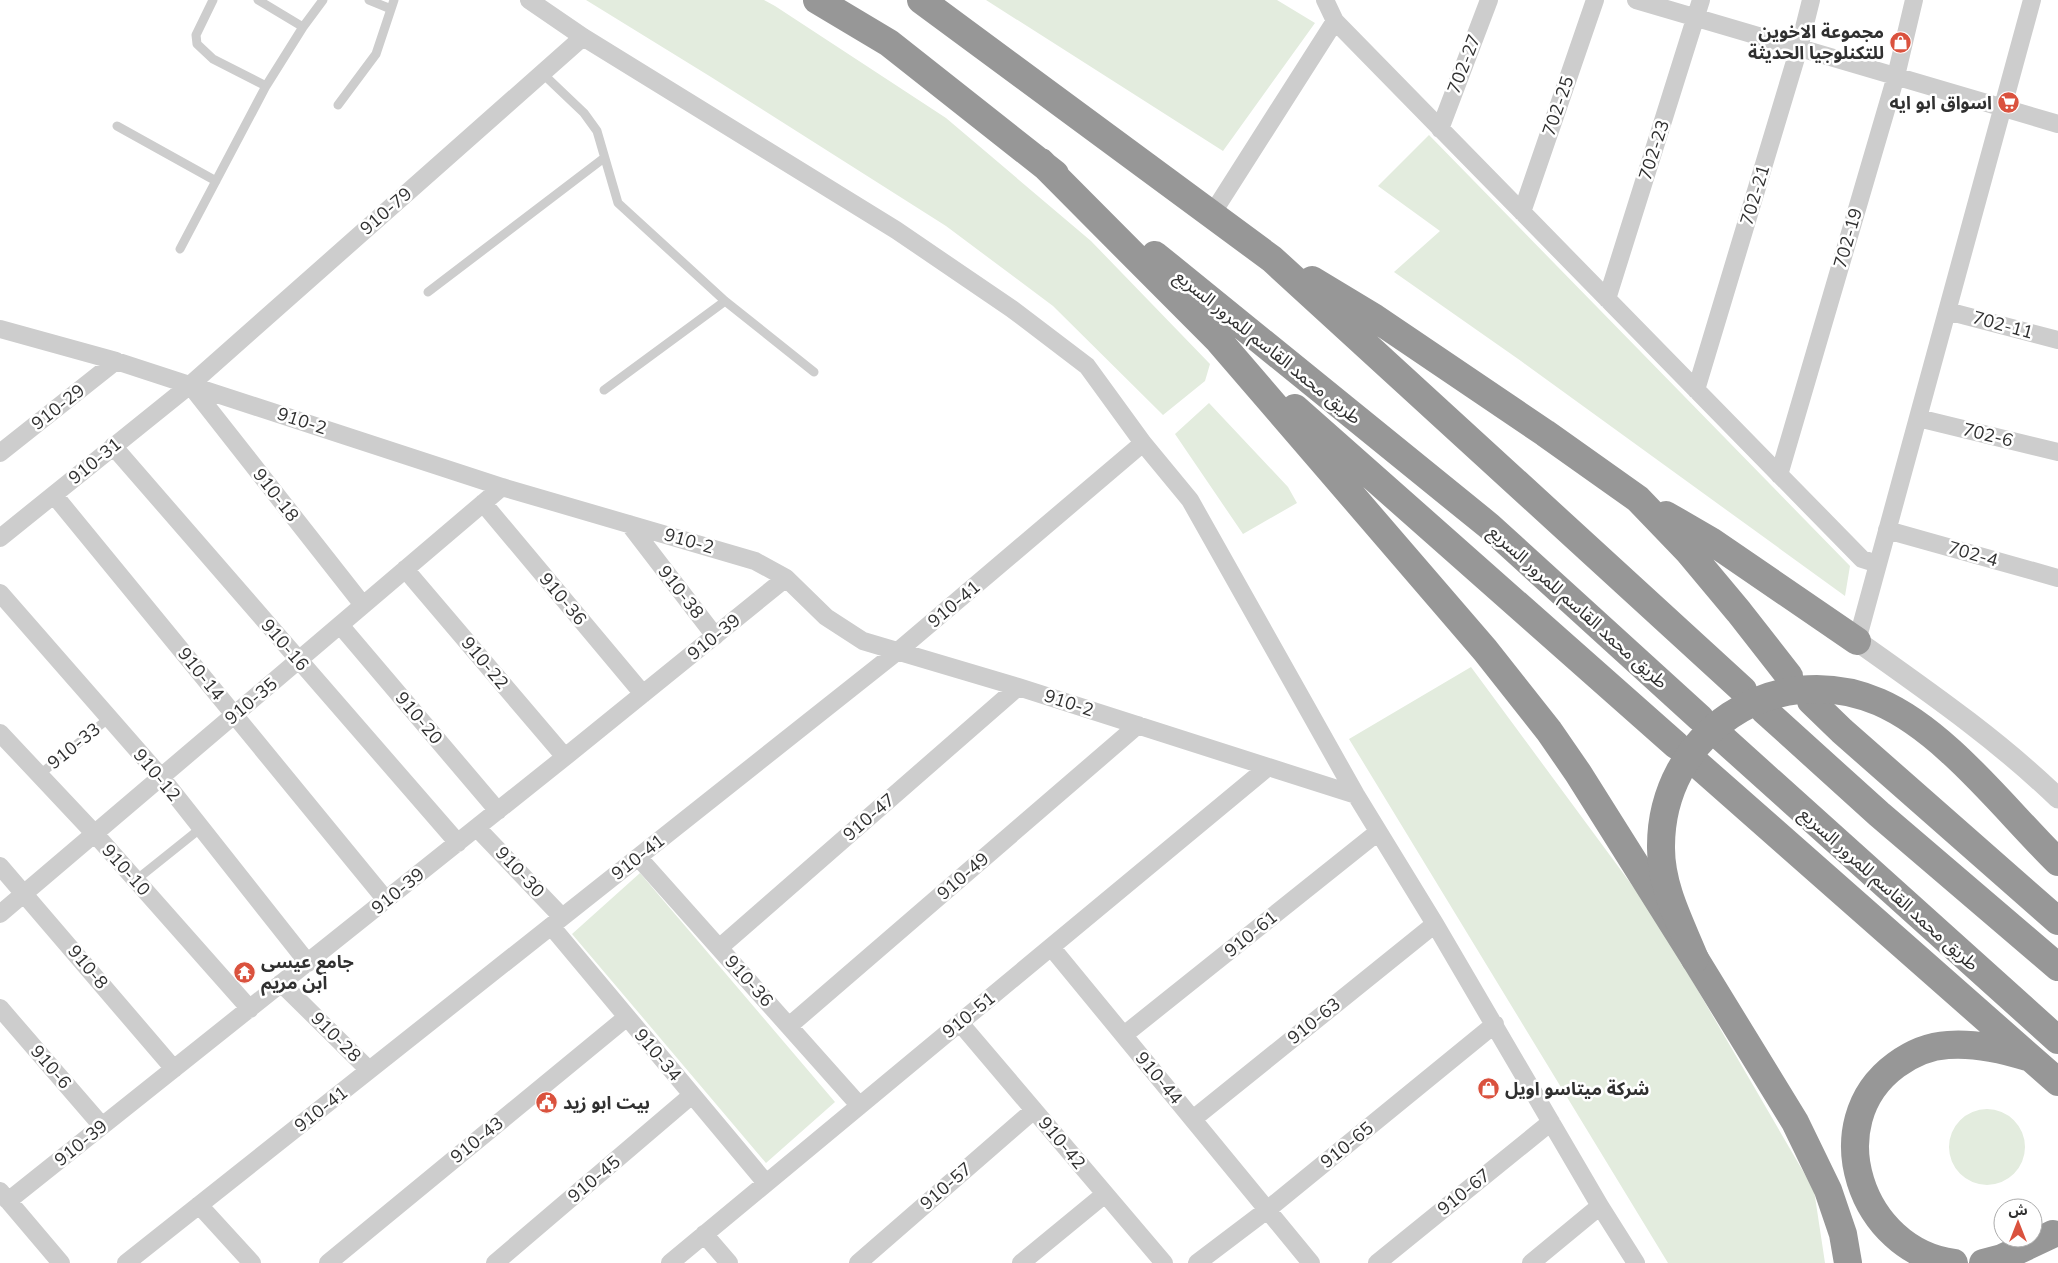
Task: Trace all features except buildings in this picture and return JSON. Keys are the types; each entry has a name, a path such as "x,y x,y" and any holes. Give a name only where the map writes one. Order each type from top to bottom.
{"highway":[{"name":"طريق محمد القاسم للمرور السريع","path":"817,0 889,43 1041,162 1489,526 2058,1040"},
{"path":"921,0 1272,259 1743,690"},
{"path":"1041,162 1219,341 1676,745"},
{"path":"1272,259 1374,318 1545,433 1638,500 1711,541 1857,641"},
{"path":"1219,341 1485,650 1549,731 1578,773 1776,1088 1812,1156 1835,1212 1848,1263"},
{"path":"1638,500 1688,551 1789,676"},
{"path":"1695,959 1667,892 1662,868 1661,833 1670,792 1687,756 1713,727 1746,706 1781,693 1813,689 1844,690 1881,703 1914,721 1930,732 1968,769 2058,862"},
{"path":"1811,701 1842,731 2058,921"},
{"path":"1764,710 1879,814 2058,967"},
{"path":"1696,763 2058,1082"},
{"path":"1954,1263 1924,1255 1910,1248 1898,1239 1877,1217 1859,1180 1855,1155 1857,1130 1865,1101 1882,1077 1901,1061 1924,1050 1948,1045 1969,1045 2011,1052 2031,1059"},
{"path":"1984,1263 2002,1258 2056,1232"},
{"path":"2023,1263 2056,1232"}],"street":[{"path":"529,0 583,37 896,230 1012,310 1087,366 1144,443 1190,500 1356,795 1495,1024 1600,1206 1636,1263"},
{"path":"1325,0 1334,21 1862,559 1878,564"},
{"name":"702-27","path":"1440,129 1489,0"},
{"name":"702-25","path":"1522,212 1595,0"},
{"path":"1636,0 2058,124"},
{"name":"702-23","path":"1607,299 1701,0"},
{"name":"702-21","path":"1696,390 1799,48 1811,0"},
{"name":"702-19","path":"1779,474 1896,76 1914,0"},
{"path":"2032,0 1857,641 1949,707 2039,779 2058,798"},
{"path":"1212,214 1334,21"},
{"name":"910-79","path":"190,385 583,37"},
{"name":"702-11","path":"1947,311 2058,340"},
{"name":"910-2","path":"0,329 116,361 502,487 755,561 786,578 826,617 863,641 1018,687 1356,795"},
{"name":"910-29","path":"0,453 116,361"},
{"name":"910-31","path":"0,538 190,385"},
{"name":"910-18","path":"190,385 363,605"},
{"name":"702-6","path":"1918,418 2058,452"},
{"name":"910-41","path":"126,1263 898,651 1144,443"},
{"name":"910-16","path":"113,446 458,843"},
{"name":"910-35","path":"0,914 502,487"},
{"name":"910-14","path":"54,495 386,900"},
{"name":"910-36","path":"483,503 643,694"},
{"name":"910-38","path":"629,524 715,636"},
{"name":"702-4","path":"1887,530 2058,578"},
{"name":"910-22","path":"405,569 566,757"},
{"name":"910-39","path":"4,1196 102,1126 566,757 786,578"},
{"name":"910-12","path":"0,593 161,778 308,963"},
{"name":"910-20","path":"340,625 498,811"},
{"name":"910-47","path":"719,948 1018,687"},
{"name":"910-49","path":"789,1026 1138,725"},
{"name":"910-10","path":"0,733 136,880 250,1009"},
{"name":"910-51","path":"670,1263 1268,767"},
{"name":"910-30","path":"477,828 556,922"},
{"name":"910-61","path":"1124,1035 1378,832"},
{"name":"910-36","path":"638,857 859,1105"},
{"name":"910-8","path":"0,866 174,1069"},
{"name":"910-34","path":"556,922 627,1017 766,1183"},
{"name":"910-63","path":"1193,1119 1435,924"},
{"name":"910-44","path":"1051,947 1312,1263"},
{"name":"910-28","path":"281,984 369,1070"},
{"name":"910-6","path":"0,1008 102,1126"},
{"name":"910-43","path":"328,1263 627,1017"},
{"name":"910-42","path":"960,1023 1164,1263"},
{"name":"910-65","path":"1197,1263 1267,1210 1495,1024"},
{"name":"910-45","path":"495,1263 692,1095"},
{"name":"910-57","path":"858,1263 1034,1110"},
{"name":"910-67","path":"1377,1263 1551,1122"},
{"path":"1021,1263 1105,1194"},
{"path":"4,1196 61,1263"},
{"path":"200,1205 252,1263"},
{"path":"1532,1263 1600,1206"},
{"path":"704,1234 729,1263"}],"lane":[{"path":"213,0 196,36 197,44 213,59 266,86"},
{"path":"258,0 303,27"},
{"path":"180,249 266,86 303,27 323,0"},
{"path":"338,104 376,54 393,4 369,0"},
{"path":"542,73 588,119 597,131 618,203 725,301 814,372"},
{"path":"117,126 216,181"},
{"path":"428,292 604,158"},
{"path":"604,390 725,301"},
{"name":"910-33","path":"39,775 109,718"},
{"path":"136,880 201,828"}],"shaded area":[{"path":"586,0 764,0 775,6 946,118 1091,241 1210,364 1205,381 1163,415 1053,306 946,226"},
{"path":"986,0 1277,0 1315,23 1223,151"},
{"path":"1429,135 1850,566 1845,596 1521,361 1394,272 1440,231 1378,186"},
{"path":"1209,403 1288,487 1297,503 1243,534 1175,434"},
{"path":"1471,667 1654,915 1814,1190 1825,1263 1668,1263 1349,739"},
{"path":"640,873 835,1102 766,1163 572,934"},
{"path":"1980,1109 1994,1109 2008,1115 2019,1126 2025,1140 2022,1162 2014,1174 1994,1185 1980,1185 1966,1179 1955,1168 1949,1154 1949,1140 1955,1126 1966,1115"}],"place":[{"name":"مجموعة الاخوين للتكنلوجيا الحديثة","path":"1900,42"},
{"name":"اسواق ابو ايه","path":"2008,103"},
{"name":"جامع عيسى ابن مريم","path":"245,972"},
{"name":"شركة ميتاسو اويل","path":"1489,1089"},
{"name":"بيت ابو زيد","path":"547,1103"}]}
